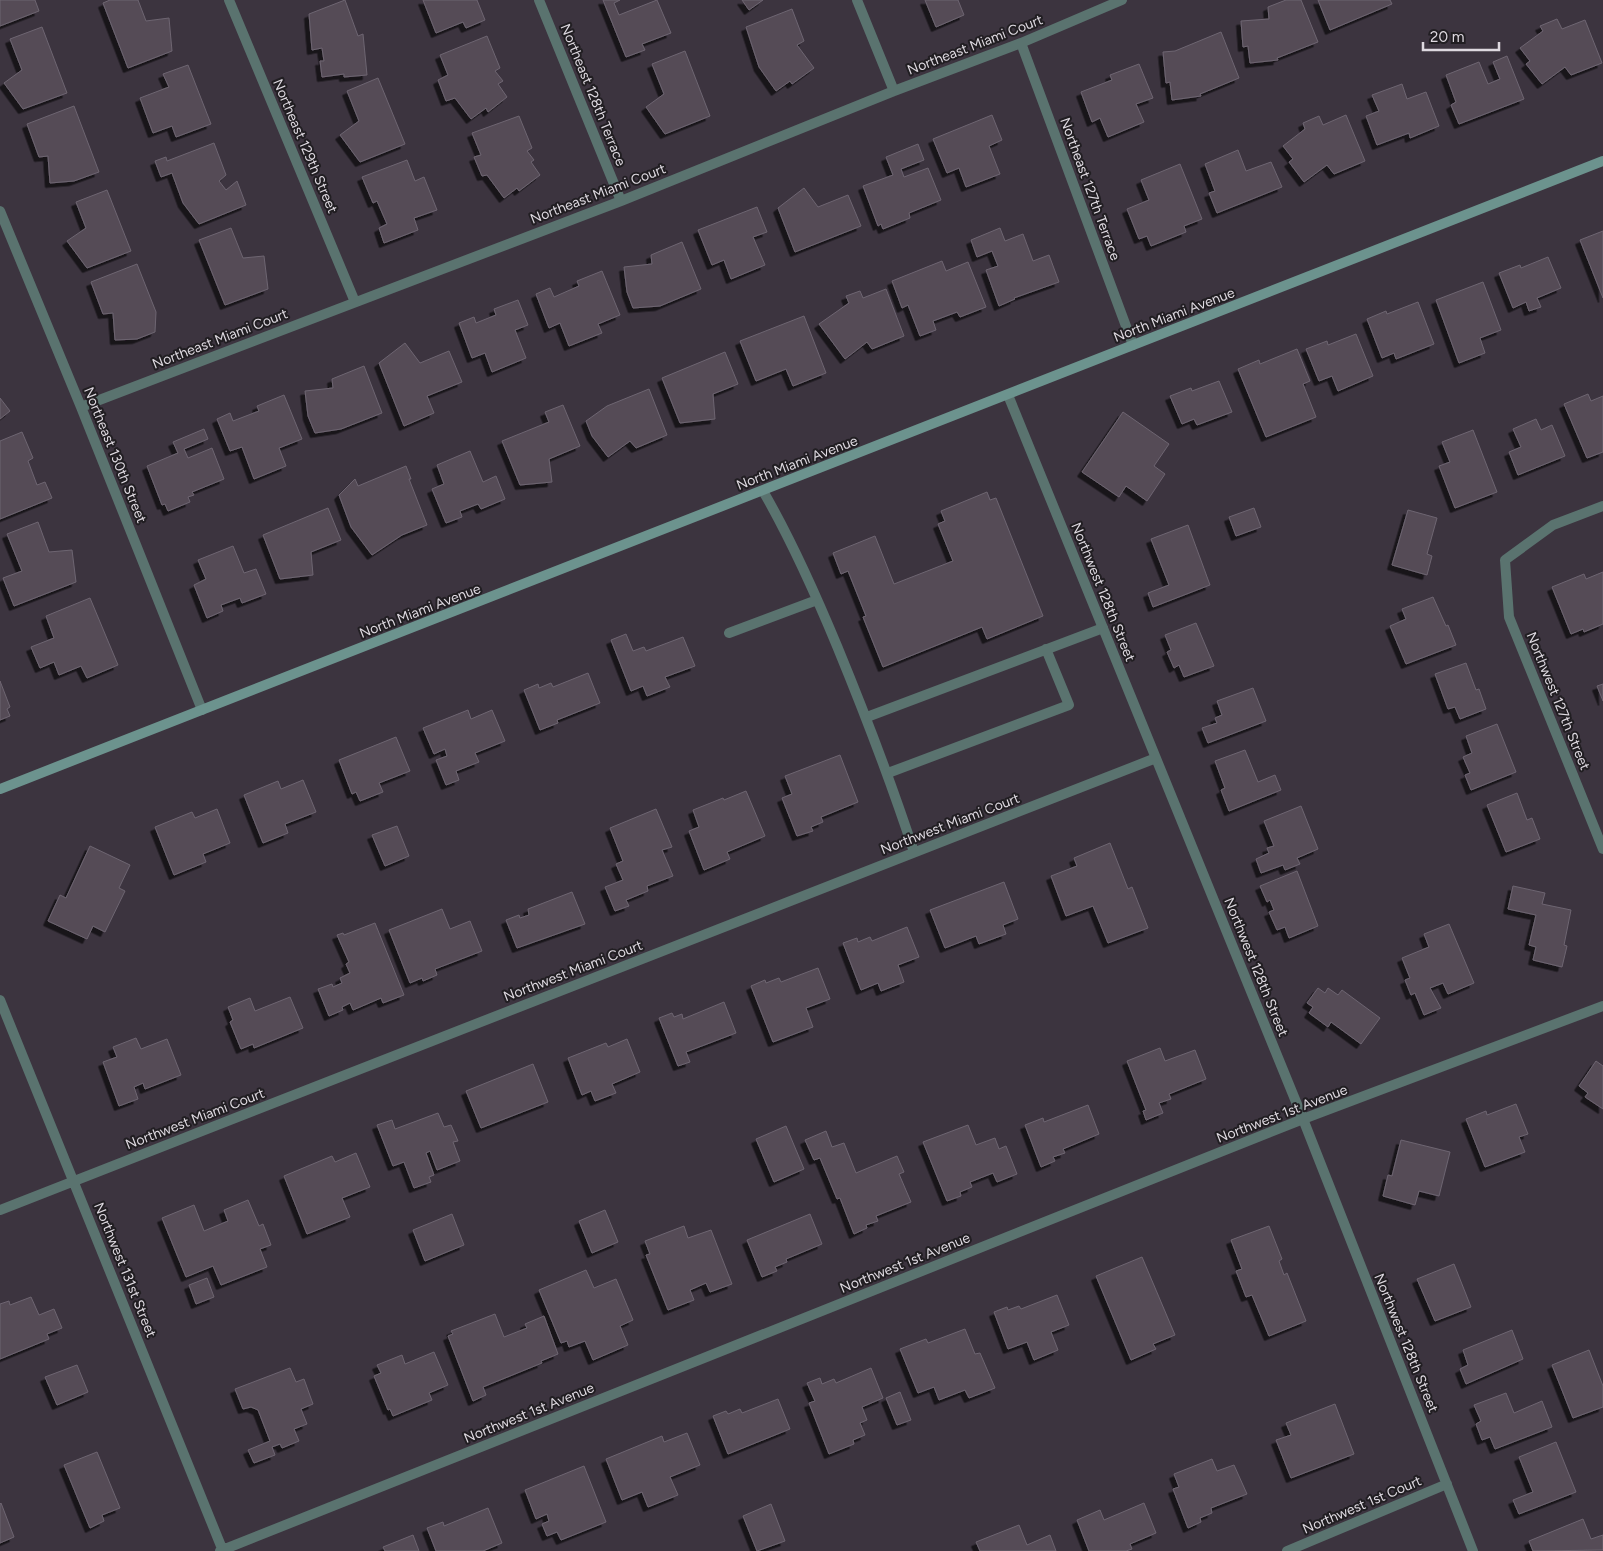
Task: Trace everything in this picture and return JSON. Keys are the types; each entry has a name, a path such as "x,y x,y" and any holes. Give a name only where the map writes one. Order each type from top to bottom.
{"street":[{"name":"Northeast 129th Street","path":"230,0 355,302"},
{"name":"Northeast 128th Terrace","path":"539,0 621,201"},
{"path":"857,0 894,91"},
{"name":"Northeast Miami Court","path":"81,407 621,201 894,91 1020,43 1122,0"},
{"name":"Northeast 127th Terrace","path":"1020,43 1133,345"},
{"name":"North Miami Avenue","path":"0,789 1603,161"},
{"name":"Northeast 130th Street","path":"0,211 81,407 202,710"},
{"name":"Northwest 128th Street","path":"1008,395 1303,1119 1473,1551"},
{"path":"763,491 787,531 866,717 888,773 914,852"},
{"name":"Northwest 127th Street","path":"1603,506 1553,525 1505,560 1510,617 1603,849"},
{"path":"729,633 817,600"},
{"path":"866,717 1103,628"},
{"path":"888,773 1069,706 1046,650"},
{"name":"Northwest Miami Court","path":"0,1210 1156,758"},
{"name":"Northwest 131st Street","path":"0,1000 222,1551"},
{"name":"Northwest 1st Avenue","path":"222,1551 1303,1119 1603,1006"},
{"name":"Northwest 1st Court","path":"1287,1551 1447,1484"}],"building":[{"path":"0,0 35,0 39,11 0,26"},
{"path":"110,0 138,0 146,21 169,18 172,51 128,68 103,3"},
{"path":"345,0 358,36 363,34 367,75 344,77 344,74 322,77 320,61 324,61 322,48 312,50 309,14"},
{"path":"423,0 477,0 485,20 466,28 463,22 436,33"},
{"path":"603,0 620,0 614,3 619,15 657,0 671,33 642,44 645,50 626,57"},
{"path":"742,0 763,0 749,10"},
{"path":"925,0 958,0 964,15 936,27"},
{"path":"1286,0 1301,0 1318,42 1277,58 1278,60 1250,63 1248,46 1243,47 1241,21 1269,19 1268,7"},
{"path":"1318,0 1390,0 1392,4 1330,30"},
{"path":"792,9 804,41 797,45 814,68 792,84 790,81 776,91 759,67 746,27"},
{"path":"1557,19 1562,29 1585,20 1602,63 1571,75 1565,67 1542,84 1526,64 1530,61 1520,48 1543,31 1540,26"},
{"path":"42,27 67,93 23,109 4,83 22,70 10,39"},
{"path":"1221,32 1239,78 1200,94 1201,96 1172,100 1170,82 1166,83 1163,52 1175,51"},
{"path":"487,36 500,68 495,71 503,81 498,84 507,97 488,112 486,108 471,119 455,98 446,101 438,80 448,75 440,55"},
{"path":"685,51 710,116 665,134 646,107 664,94 652,64"},
{"path":"1507,56 1524,99 1459,124 1451,105 1456,102 1446,75 1479,62 1488,84 1500,79 1493,62"},
{"path":"1139,64 1153,98 1136,104 1144,122 1108,137 1100,118 1092,122 1081,92 1112,80 1110,75"},
{"path":"188,65 211,124 176,137 172,126 153,133 140,98 169,87 163,74"},
{"path":"378,78 405,144 360,162 340,135 359,121 347,91"},
{"path":"1402,84 1407,99 1426,92 1439,126 1410,138 1409,133 1377,145 1366,116 1379,111 1372,95"},
{"path":"74,106 99,172 74,181 50,183 48,156 39,157 27,124"},
{"path":"992,115 1002,140 989,146 1000,174 966,187 959,168 947,173 933,139"},
{"path":"1346,115 1365,161 1334,174 1327,165 1304,182 1289,162 1293,159 1283,146 1305,129 1303,123 1319,116 1323,125"},
{"path":"519,116 532,148 527,151 534,160 531,162 540,175 519,191 517,188 504,198 487,175 482,176 474,157 481,155 472,133"},
{"path":"214,143 226,175 219,181 226,190 237,181 246,205 199,224 183,203 172,173 161,177 155,161 166,157 167,161"},
{"path":"918,144 924,160 901,169 904,177 928,168 941,200 909,213 910,218 883,229 881,224 878,226 863,186 893,175 886,157"},
{"path":"1238,150 1246,171 1271,162 1282,187 1217,213 1209,193 1215,191 1205,164"},
{"path":"407,160 415,181 424,177 437,210 414,218 418,230 384,243 379,228 387,224 377,201 373,203 362,177"},
{"path":"1180,164 1202,219 1184,226 1186,232 1151,246 1147,236 1139,239 1127,209 1149,200 1141,180"},
{"path":"804,188 818,207 848,195 861,226 795,252 778,208"},
{"path":"107,190 131,251 87,268 67,241 86,228 76,202"},
{"path":"757,207 767,232 753,237 765,265 731,279 724,260 712,265 698,230"},
{"path":"231,228 243,258 264,256 268,289 225,305 199,240"},
{"path":"1000,228 1005,241 1023,234 1033,261 1049,255 1059,282 1014,298 999,306 986,270 998,266 992,251 977,257 971,240"},
{"path":"1603,231 1603,298 1580,240"},
{"path":"682,242 701,289 660,306 633,308 627,292 624,267 652,264 651,255"},
{"path":"1548,257 1561,288 1537,298 1541,307 1529,311 1526,302 1513,308 1499,273 1520,265 1521,268"},
{"path":"942,261 946,271 968,262 986,307 960,317 957,312 933,321 936,330 920,336 908,305 902,308 892,281"},
{"path":"137,264 156,312 155,332 137,339 115,340 113,313 103,314 91,282"},
{"path":"602,271 620,315 598,324 602,333 569,346 560,323 549,328 536,294 550,288 554,297 579,286 577,281"},
{"path":"1483,282 1501,330 1480,338 1485,353 1459,363 1436,300"},
{"path":"886,289 904,336 872,349 867,342 845,359 819,324 849,303 846,296 860,291 863,298"},
{"path":"518,300 528,325 515,330 526,358 492,372 485,353 472,358 459,323 474,317 476,323 496,315 494,309"},
{"path":"1418,302 1434,344 1396,359 1394,353 1382,358 1367,319 1386,311 1387,314"},
{"path":"804,316 826,373 793,386 786,369 756,381 740,341"},
{"path":"1356,334 1373,376 1338,391 1332,376 1319,381 1306,349 1327,341 1328,345"},
{"path":"405,343 420,363 449,351 462,382 427,396 434,413 404,426 379,363"},
{"path":"1297,349 1310,381 1303,384 1316,417 1266,437 1238,369 1259,360 1260,364"},
{"path":"725,352 738,384 713,394 715,419 680,423 662,378"},
{"path":"364,366 382,413 341,429 315,433 308,416 305,391 333,388 332,379"},
{"path":"1219,381 1232,412 1197,425 1194,419 1182,424 1170,396 1191,388 1192,391"},
{"path":"649,389 667,435 636,448 630,441 608,457 592,436 586,421 607,406"},
{"path":"1588,394 1591,401 1603,396 1603,452 1587,458 1564,404"},
{"path":"284,395 302,439 279,448 286,466 254,479 242,447 230,451 217,419 230,413 233,421 259,411 257,406"},
{"path":"0,398 10,411 0,419"},
{"path":"563,405 580,446 549,459 552,482 520,485 502,441 549,422 545,412"},
{"path":"1123,412 1169,444 1154,466 1165,474 1147,501 1126,486 1119,497 1082,472"},
{"path":"1536,419 1541,430 1552,425 1565,456 1518,475 1509,452 1521,447 1513,429"},
{"path":"204,429 208,439 184,449 188,458 212,448 224,479 192,492 194,495 188,497 190,502 168,511 165,504 162,505 147,466 178,453 173,442"},
{"path":"1473,430 1497,492 1455,508 1439,466 1450,462 1442,442"},
{"path":"22,432 33,458 28,461 37,485 45,482 52,498 0,519 0,441"},
{"path":"470,451 483,482 496,476 505,499 481,509 478,504 460,511 462,517 446,523 432,489 444,484 437,465"},
{"path":"406,466 411,479 409,479 427,525 402,535 372,555 351,527 339,495 355,479 358,486"},
{"path":"987,492 990,500 996,498 1043,616 987,639 982,627 883,667 863,617 866,616 848,571 841,574 833,553 875,536 894,584 953,561 938,524 945,521 941,511"},
{"path":"328,508 341,540 311,552 313,575 280,579 263,535"},
{"path":"1254,508 1261,527 1236,536 1229,517"},
{"path":"1408,510 1437,518 1427,554 1432,556 1427,575 1392,565"},
{"path":"38,522 49,552 72,550 76,582 14,606 3,578 22,571 7,534"},
{"path":"1188,525 1210,585 1153,607 1148,593 1169,585 1151,539"},
{"path":"233,546 244,573 256,569 266,594 242,603 240,598 221,605 223,611 207,618 194,585 206,579 198,560"},
{"path":"1603,572 1603,624 1584,632 1583,629 1571,634 1552,587 1584,574 1586,579"},
{"path":"1433,597 1456,645 1406,664 1390,626 1406,619 1402,609"},
{"path":"90,598 118,665 87,678 81,666 59,675 54,662 40,668 31,647 54,638 46,616"},
{"path":"1196,623 1214,666 1184,677 1179,665 1174,668 1167,652 1171,650 1165,635"},
{"path":"626,634 633,651 644,647 646,651 683,637 695,666 665,677 670,687 647,696 643,686 631,691 611,640"},
{"path":"1466,663 1476,690 1479,689 1486,709 1460,719 1455,707 1448,709 1435,674"},
{"path":"588,673 600,703 557,720 558,723 540,730 524,690 538,684 539,688 551,683 553,687"},
{"path":"0,681 10,707 7,709 10,716 0,720"},
{"path":"1603,684 1603,701 1597,686"},
{"path":"1253,688 1266,721 1208,743 1202,728 1217,723 1215,718 1222,715 1217,701"},
{"path":"468,710 471,719 492,710 505,741 475,753 479,762 456,771 459,780 446,785 436,760 447,756 445,749 434,754 423,728"},
{"path":"1497,724 1516,772 1471,790 1465,775 1470,773 1463,757 1472,753 1466,736"},
{"path":"396,737 410,771 379,783 383,792 360,801 356,792 352,794 339,760"},
{"path":"1245,750 1258,782 1275,775 1281,790 1229,811 1221,790 1225,788 1215,761"},
{"path":"840,755 858,802 821,817 823,822 811,827 813,831 797,836 782,798 792,794 785,776"},
{"path":"303,780 316,812 285,824 288,833 263,843 244,795 278,781 281,789"},
{"path":"746,791 765,836 727,852 730,859 704,870 689,831 699,827 693,810"},
{"path":"1517,793 1527,820 1532,818 1540,839 1506,852 1487,805"},
{"path":"1301,806 1318,849 1297,858 1300,864 1285,870 1283,865 1261,873 1256,859 1269,853 1267,848 1274,846 1264,821"},
{"path":"217,809 230,843 203,854 206,862 174,875 155,827 192,812 195,818"},
{"path":"656,809 672,847 662,850 673,876 647,886 648,891 626,900 629,906 615,911 605,887 623,880 616,864 623,861 610,828"},
{"path":"397,826 409,856 385,866 372,835"},
{"path":"1110,843 1128,889 1132,887 1148,928 1108,943 1093,906 1066,916 1051,876 1077,866 1074,858"},
{"path":"90,846 130,865 119,888 125,891 105,932 93,926 87,939 48,921 60,895 66,898"},
{"path":"1297,871 1318,926 1289,938 1285,927 1277,930 1269,912 1274,910 1270,900 1267,902 1260,886"},
{"path":"1004,882 1018,919 1003,925 1006,934 979,944 976,936 945,948 930,910"},
{"path":"1513,886 1545,893 1542,904 1571,910 1564,945 1567,946 1562,967 1533,960 1536,947 1529,945 1536,915 1508,909"},
{"path":"572,892 585,924 517,948 506,920 519,915 520,918 529,915 528,909"},
{"path":"442,909 450,929 470,921 482,951 435,969 437,975 423,981 422,978 410,983 389,930"},
{"path":"375,923 404,995 383,1003 381,998 353,1010 350,1003 342,1007 343,1010 329,1016 318,989 332,984 333,987 342,983 340,978 350,973 346,964 349,962 337,935 343,933 344,935"},
{"path":"1449,924 1474,983 1448,994 1443,983 1430,988 1441,1008 1424,1015 1415,993 1411,995 1405,980 1410,978 1402,958 1429,947 1424,934"},
{"path":"907,927 919,957 898,965 904,982 881,991 878,983 861,990 843,943 857,938 858,942 870,937 872,941"},
{"path":"818,968 830,999 806,1008 813,1027 773,1042 751,986 765,980 766,983 779,978 781,982"},
{"path":"1318,988 1325,993 1328,988 1338,995 1342,990 1380,1018 1361,1044 1331,1022 1328,1027 1309,1013 1313,1007 1307,1003"},
{"path":"290,997 303,1028 254,1048 253,1044 241,1049 230,1022 233,1020 228,1007 250,998 255,1011"},
{"path":"724,1002 736,1033 686,1052 690,1062 678,1066 659,1018 672,1013 674,1017 682,1014 683,1019"},
{"path":"136,1038 141,1049 167,1039 181,1075 145,1089 143,1083 134,1087 138,1099 119,1106 103,1062 117,1057 113,1047"},
{"path":"627,1039 640,1072 612,1084 616,1093 595,1101 591,1091 582,1095 568,1058 606,1043 608,1047"},
{"path":"1160,1048 1165,1061 1195,1050 1206,1079 1169,1094 1171,1099 1159,1103 1163,1113 1146,1120 1143,1111 1146,1110 1127,1061"},
{"path":"1596,1061 1603,1066 1603,1109 1585,1097 1588,1093 1579,1086"},
{"path":"533,1064 548,1102 481,1128 466,1091"},
{"path":"1516,1104 1528,1134 1519,1137 1525,1152 1485,1167 1466,1119 1486,1111 1487,1115"},
{"path":"1088,1105 1099,1134 1063,1149 1065,1153 1053,1157 1055,1161 1041,1167 1025,1125 1043,1118 1044,1122"},
{"path":"438,1113 444,1127 451,1125 458,1141 453,1142 460,1161 437,1170 430,1151 426,1153 434,1175 429,1177 431,1182 414,1188 404,1162 393,1166 377,1125 392,1120 395,1129"},
{"path":"968,1125 976,1145 995,1138 999,1149 1006,1146 1017,1174 997,1182 993,1173 970,1182 972,1187 960,1192 961,1196 947,1201 923,1142"},
{"path":"786,1126 804,1169 774,1182 756,1139"},
{"path":"826,1131 832,1147 844,1143 856,1173 897,1156 904,1172 899,1174 911,1202 876,1216 878,1221 866,1225 867,1228 854,1234 840,1198 837,1199 820,1158 814,1160 805,1140"},
{"path":"1401,1140 1450,1152 1439,1196 1419,1191 1415,1205 1383,1196 1388,1175 1392,1176"},
{"path":"356,1153 370,1187 342,1198 350,1217 307,1234 284,1176 332,1156 335,1162"},
{"path":"248,1200 259,1226 263,1224 271,1245 260,1249 267,1267 221,1285 213,1266 186,1277 162,1218 194,1205 204,1231 228,1221 224,1210"},
{"path":"605,1210 618,1242 592,1253 579,1221"},
{"path":"452,1214 464,1245 425,1261 413,1230"},
{"path":"810,1214 822,1244 786,1259 787,1262 775,1267 777,1271 762,1277 747,1240"},
{"path":"684,1226 688,1238 711,1230 732,1284 710,1292 706,1283 690,1290 694,1300 668,1310 646,1255 650,1254 645,1241"},
{"path":"1269,1226 1282,1259 1279,1261 1284,1275 1287,1273 1306,1321 1269,1336 1252,1295 1246,1297 1236,1271 1242,1269 1231,1240"},
{"path":"1142,1257 1175,1335 1153,1344 1156,1349 1131,1360 1096,1276"},
{"path":"1454,1264 1471,1307 1435,1321 1417,1279"},
{"path":"586,1270 594,1288 616,1279 633,1320 620,1326 628,1345 593,1360 585,1341 569,1347 567,1341 561,1343 539,1290"},
{"path":"207,1278 214,1297 196,1304 189,1285"},
{"path":"1057,1295 1069,1325 1051,1332 1058,1350 1034,1360 1027,1342 1008,1349 994,1312 1007,1307 1008,1310 1019,1306 1021,1309"},
{"path":"31,1297 39,1315 54,1309 62,1328 47,1334 49,1339 0,1359 0,1304 9,1301 10,1305"},
{"path":"495,1314 504,1337 527,1328 525,1324 544,1316 558,1354 541,1361 542,1363 483,1387 486,1395 473,1401 448,1336 453,1334 451,1331"},
{"path":"965,1329 975,1354 980,1353 995,1388 969,1398 965,1390 939,1400 934,1387 918,1393 900,1349 926,1339 928,1343"},
{"path":"1512,1330 1523,1359 1466,1384 1460,1369 1468,1365 1463,1350"},
{"path":"1589,1350 1603,1386 1603,1407 1573,1418 1552,1365"},
{"path":"434,1352 448,1385 429,1393 432,1400 393,1416 390,1409 388,1410 374,1376 381,1373 377,1365 402,1355 405,1364"},
{"path":"77,1365 88,1392 57,1405 45,1377"},
{"path":"290,1368 296,1382 304,1379 313,1404 301,1409 307,1424 294,1429 299,1441 282,1448 280,1444 272,1447 275,1455 254,1463 248,1450 270,1441 258,1410 251,1407 243,1409 235,1389"},
{"path":"871,1368 883,1398 862,1407 867,1420 860,1423 865,1435 853,1440 854,1444 829,1454 809,1403 815,1401 807,1383 820,1378 822,1384 834,1379 836,1383"},
{"path":"900,1392 911,1420 897,1425 886,1398"},
{"path":"1506,1393 1514,1413 1542,1401 1552,1427 1495,1449 1490,1437 1482,1440 1476,1424 1481,1421 1474,1405"},
{"path":"778,1399 790,1429 728,1454 713,1416 726,1411 728,1414 740,1409 742,1413"},
{"path":"1335,1404 1354,1454 1291,1478 1276,1440 1291,1435 1286,1423"},
{"path":"687,1433 700,1465 670,1477 678,1495 648,1507 642,1492 622,1500 606,1459 662,1436 664,1442"},
{"path":"1556,1442 1576,1492 1519,1514 1513,1500 1533,1492 1519,1457"},
{"path":"97,1452 120,1508 102,1515 104,1521 90,1528 64,1465"},
{"path":"1212,1459 1217,1471 1234,1465 1247,1494 1211,1508 1212,1513 1200,1518 1201,1522 1188,1528 1173,1489 1179,1487 1174,1474"},
{"path":"584,1466 606,1522 561,1540 557,1532 547,1536 542,1524 549,1521 547,1514 536,1519 525,1490"},
{"path":"1144,1503 1156,1533 1130,1544 1132,1549 1126,1551 1089,1551 1077,1520 1100,1510 1104,1520"},
{"path":"0,1504 14,1537 0,1543"},
{"path":"771,1504 785,1541 757,1551 743,1516"},
{"path":"488,1508 502,1543 483,1551 436,1551 427,1528 443,1522 444,1526"},
{"path":"1583,1519 1591,1539 1603,1535 1603,1550 1533,1551 1529,1541"},
{"path":"1019,1525 1027,1545 1050,1535 1056,1551 980,1551 976,1542"},
{"path":"413,1535 419,1551 385,1551 383,1547"}]}
